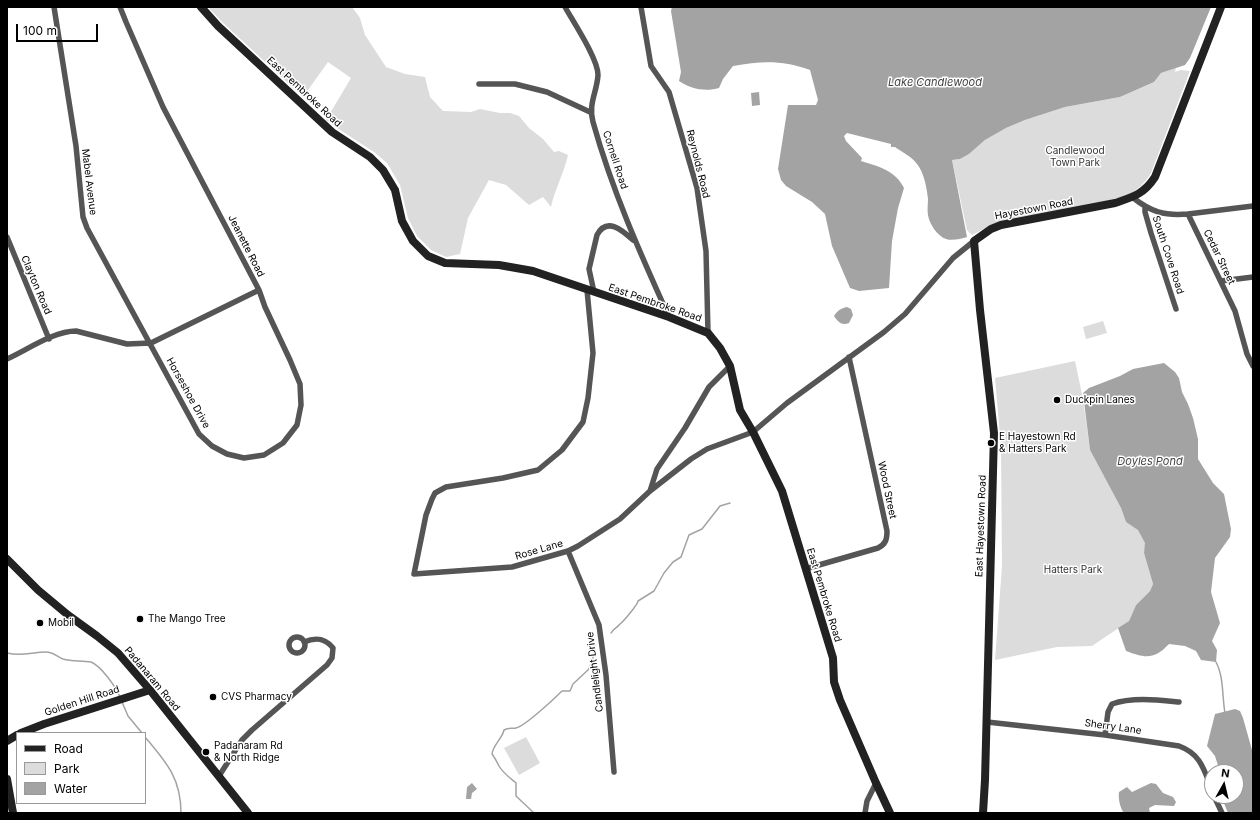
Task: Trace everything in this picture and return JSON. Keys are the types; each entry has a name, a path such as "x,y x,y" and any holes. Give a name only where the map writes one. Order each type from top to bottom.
{"street":[{"name":"Mabel Avenue","path":"54,7 76,146 84,217 87,228 151,343"},
{"name":"Jeanette Road","path":"7,359 68,331 76,331 127,344 151,343 259,290 163,107 120,7"},
{"name":"East Pembroke Road","path":"201,7 218,26 332,132 370,157 383,170 395,190 402,221 413,241 428,256 445,263 499,265 534,271 669,317 708,333 720,348 730,366 740,410 753,432 782,491 833,658 834,682 840,700 890,813"},
{"name":"Cornell Road","path":"565,7 595,60 598,75 590,112 603,157 634,240 669,317"},
{"name":"Reynolds Road","path":"641,7 651,66 669,92 697,188 706,251 708,333"},
{"name":"Hayestown Road","path":"753,432 784,405 884,332 905,314 953,258 991,229 1001,225 1104,206 1132,197 1146,190 1155,177 1222,7"},
{"path":"479,84 515,84 547,92 590,112"},
{"path":"1132,197 1158,213 1176,215 1253,206"},
{"name":"South Cove Road","path":"1145,206 1145,212 1151,233 1176,309"},
{"name":"Cedar Street","path":"1188,214 1235,311 1247,354 1253,366"},
{"path":"591,291 589,269 599,230 605,227 616,227 634,240"},
{"name":"Clayton Road","path":"7,237 49,339"},
{"name":"East Hayestown Road","path":"974,241 994,433 987,722 983,813"},
{"path":"1221,281 1253,277"},
{"name":"Horseshoe Drive","path":"151,343 199,434 212,446 227,454 244,458 264,455 283,443 297,425 301,405 300,384 265,308 259,290"},
{"name":"Rose Lane","path":"591,291 593,353 588,398 583,422 562,450 538,470 503,478 446,486 435,493 426,515 414,574 512,567 568,551 620,518 650,491 691,459 707,449 753,432"},
{"name":"Wood Street","path":"805,569 878,548 884,545 887,539 887,531 849,357"},
{"name":"Rose Lane","path":"650,491 657,470 685,428 709,387 730,366"},
{"name":"Candlelight Drive","path":"568,551 599,625 606,675 614,772"},
{"name":"Padanaram Road","path":"7,559 38,590 118,653 150,690 248,813"},
{"path":"219,776 242,740 327,665 332,658 333,648 328,642 321,639 312,638 304,642"},
{"name":"Golden Hill Road","path":"24,732 150,690"},
{"path":"1105,735 1108,712 1112,704 1130,700 1162,700 1179,702"},
{"name":"Sherry Lane","path":"987,722 1105,735 1179,746 1188,749 1195,754 1204,771"},
{"path":"7,741 16,736"},
{"path":"7,779 13,813"},
{"path":"865,813 867,801 876,783"}],"green space":[{"path":"208,7 352,7 360,18 365,35 386,67 405,74 425,77 430,97 443,111 471,112 480,109 500,113 510,113 519,116 554,152 559,151 568,155 551,207 543,197 529,205 506,185 489,180 468,218 460,254 446,257 431,250 417,236 408,218 400,185 387,163 374,152 326,120 351,78 328,62 303,97 222,22"},
{"name":"Candlewood Town Park","path":"1176,68 1175,72 1181,70 1190,71 1151,173 1137,189 1127,196 988,227 972,235 967,230 952,160 960,159 969,154 985,140 1006,128 1025,120 1065,107 1120,97 1154,82 1161,73"},
{"path":"1103,321 1107,333 1086,339 1083,327"},
{"name":"Hatters Park","path":"1075,361 1083,399 1090,450 1121,508 1126,522 1138,529 1146,543 1144,553 1153,584 1150,591 1136,605 1129,621 1092,646 1057,647 995,660 1002,566 1001,448 995,378"},
{"path":"526,737 540,763 519,775 504,748"}],"water":[{"name":"Lake Candlewood","path":"672,7 1211,7 1190,58 1185,65 1161,73 1154,82 1120,97 1065,107 1025,120 1006,128 985,140 969,154 960,159 952,160 967,237 948,240 934,229 928,215 928,195 926,186 923,176 915,161 895,147 891,147 891,144 847,133 844,136 846,141 862,158 861,161 880,167 891,173 901,182 904,188 898,208 892,241 889,288 859,291 850,288 832,246 825,214 812,202 786,186 781,180 778,169 788,105 816,105 818,100 810,70 790,64 772,62 743,64 733,66 723,79 719,88 703,90 688,86 679,81 681,72 671,11"},
{"path":"759,92 760,105 752,106 751,93"},
{"path":"847,307 851,309 853,315 849,323 842,324 834,316 839,310"},
{"name":"Doyles Pond","path":"1164,363 1175,372 1179,378 1182,392 1193,418 1198,439 1198,459 1213,483 1224,494 1231,529 1230,537 1215,558 1211,592 1220,623 1212,641 1217,650 1216,662 1201,660 1196,651 1185,646 1169,644 1159,653 1149,656 1126,651 1118,628 1129,621 1136,605 1150,591 1153,584 1144,553 1145,543 1138,530 1126,522 1121,508 1090,450 1083,393 1089,388 1120,376 1133,369"},
{"path":"1235,709 1240,711 1243,718 1252,750 1253,813 1228,813 1224,804 1244,804 1244,764 1218,764 1215,756 1207,746 1215,714"},
{"path":"472,783 477,789 472,793 471,799 466,799 467,787"},
{"path":"1151,783 1156,784 1163,793 1173,797 1176,802 1174,806 1155,805 1149,808 1150,813 1124,813 1121,808 1119,792 1127,787 1132,792"}],"waterway":[{"path":"611,633 627,616 638,601 654,591 664,573 673,562 681,557 689,535 702,529 720,506 730,503"},
{"path":"534,813 516,796 516,783 501,769 492,754 493,751 504,730 520,726 539,712 562,691 570,691 573,684 588,670 592,662 595,645"},
{"path":"7,653 22,654 49,652 66,660 91,662 108,677 120,697"},
{"path":"1216,662 1222,681 1225,713"},
{"path":"122,702 128,716 141,732"},
{"path":"146,738 171,771 178,790 181,813"}],"place":[{"name":"Duckpin Lanes","path":"1057,400"},
{"name":"E Hayestown Rd & Hatters Park","path":"991,443"},
{"name":"The Mango Tree","path":"140,619"},
{"name":"Mobil","path":"40,623"},
{"name":"CVS Pharmacy","path":"213,697"},
{"name":"Padanaram Rd & North Ridge","path":"206,752"}]}
